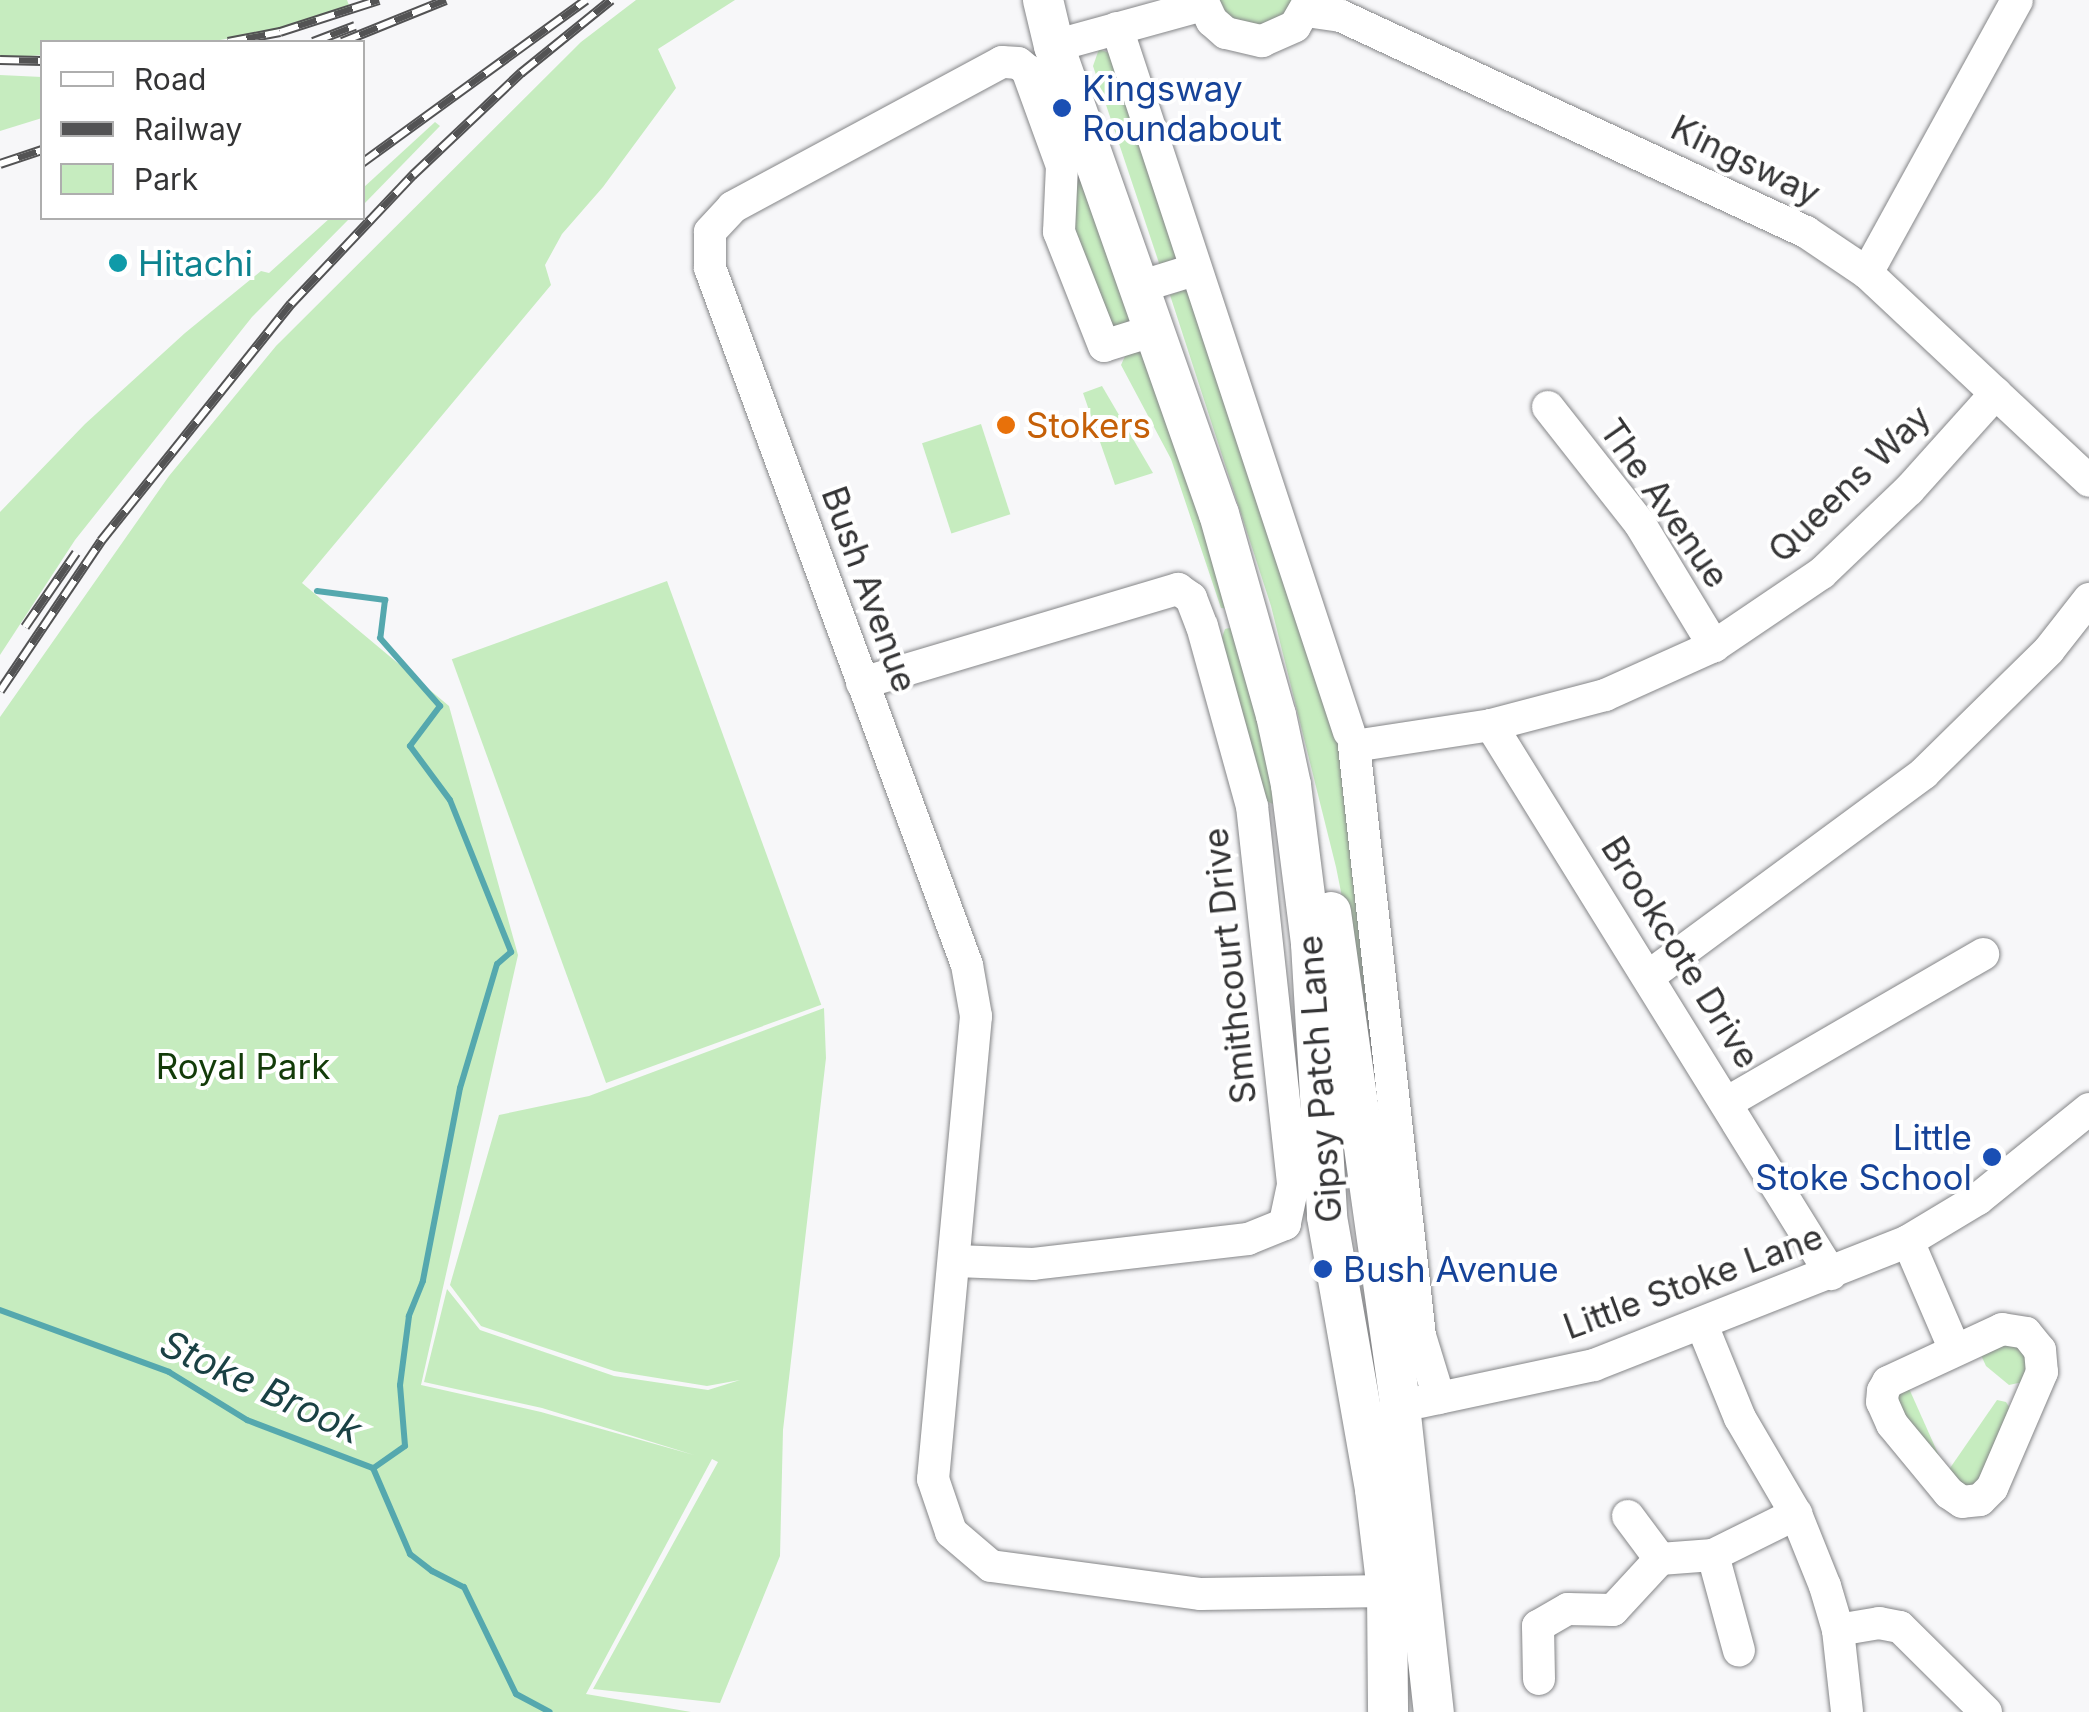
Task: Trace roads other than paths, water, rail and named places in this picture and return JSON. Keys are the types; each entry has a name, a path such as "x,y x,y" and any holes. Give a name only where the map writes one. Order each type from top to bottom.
{"main road":[{"name":"Gipsy Patch Lane","path":"1043,0 1054,46 1249,614 1290,785 1311,944 1327,1217 1374,1490 1434,1712"},
{"name":"Gipsy Patch Lane","path":"1290,785 1325,879 1340,963 1400,1406 1404,1593 1388,1712"},
{"name":"Gipsy Patch Lane","path":"1374,1490 1377,1418 1400,1406"}],"street":[{"path":"1867,273 2017,0"},
{"path":"1054,46 1202,2 1226,33 1243,40 1280,36 1308,5"},
{"name":"Kingsway","path":"1308,5 1344,8 1806,232 1867,273 2089,481"},
{"path":"1117,28 1341,725 1420,1336 1439,1398"},
{"name":"Bush Avenue","path":"1154,330 1104,346 1059,232 1062,166 1028,70 1018,63 1002,62 732,207 710,232 710,268 967,965 976,1016 933,1479 951,1532 990,1566 1201,1594 1404,1593"},
{"path":"1139,287 1194,270"},
{"name":"Queens Way","path":"1341,725 1491,725 1605,695 1714,646 1822,573 1909,490 1996,393"},
{"name":"The Avenue","path":"1548,406 1640,524 1714,646"},
{"name":"Smithcourt Drive","path":"862,682 1178,589 1190,598 1202,626 1252,806 1293,1185 1285,1224 1248,1239 1033,1264 956,1260"},
{"path":"1648,976 1924,773 2049,650 2089,600"},
{"path":"1202,626 1249,614"},
{"name":"Brookcote Drive","path":"1491,725 1832,1274"},
{"path":"1728,1102 1983,954"},
{"name":"Little Stoke Lane","path":"1400,1406 1594,1365 1832,1274 1908,1241 1978,1199 2089,1109"},
{"path":"1908,1241 1954,1348"},
{"path":"1702,1325 1740,1418 1796,1514 1838,1630 1846,1712"},
{"path":"2002,1329 2026,1333 2040,1350 2042,1372 1992,1488 1980,1500 1962,1502 1948,1493 1892,1424 1882,1402 1888,1382 1954,1348 2002,1329"},
{"path":"1540,1680 1526,1622 1568,1609 1613,1610 1660,1559 1713,1555 1796,1514"},
{"path":"1628,1516 1660,1559"},
{"path":"1713,1555 1740,1651"},
{"path":"1838,1630 1878,1623 1900,1627 1986,1712"}],"waterway":[{"path":"317,591 385,600 380,638 440,706 410,746 450,800 511,952 497,964 460,1088 423,1281 409,1316 400,1385 405,1446 373,1468"},
{"name":"Stoke Brook","path":"0,1310 169,1372 247,1420 373,1468 410,1554 432,1571 464,1587 516,1694 550,1712"}],"railway":[{"path":"238,40 280,32 379,0"},
{"path":"347,40 446,0"},
{"path":"365,161 586,0"},
{"path":"0,691 101,541 291,304 413,175 521,73 611,0"},
{"path":"318,40 355,26"},
{"path":"0,60 40,61"},
{"path":"0,164 40,151"},
{"path":"25,627 76,553"}],"place":[{"name":"Kingsway Roundabout","path":"1062,108"},
{"name":"Hitachi","path":"118,263"},
{"name":"Stokers","path":"1006,425"},
{"name":"Little Stoke School","path":"1992,1157"},
{"name":"Bush Avenue","path":"1323,1269"}],"park label":[{"name":"Royal Park","path":"243,1066"}]}
